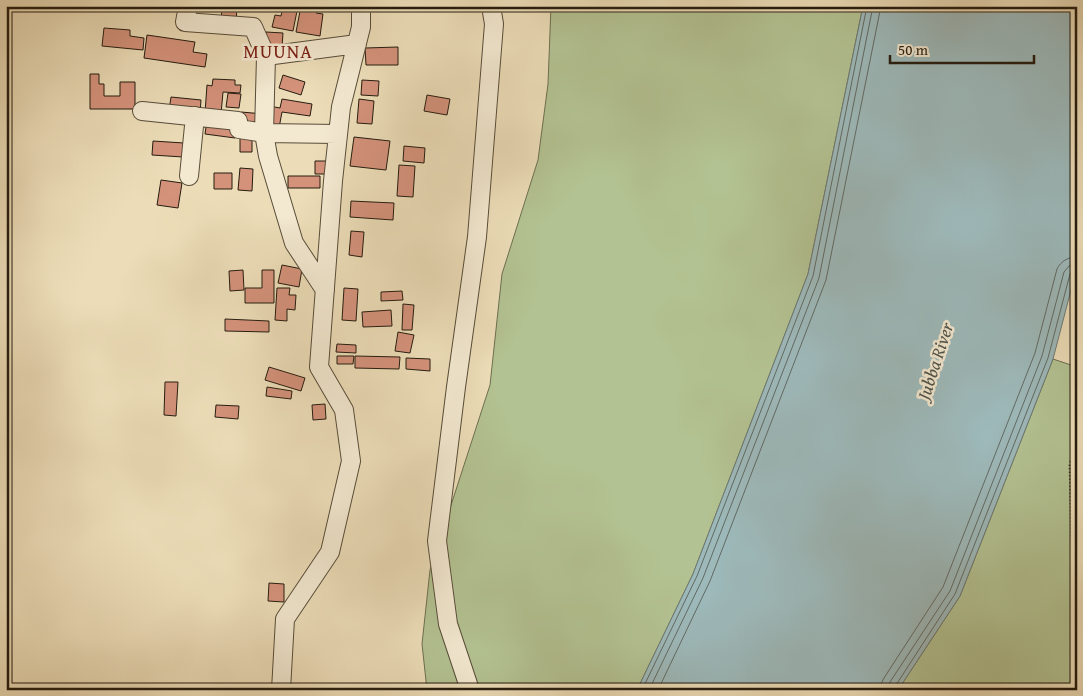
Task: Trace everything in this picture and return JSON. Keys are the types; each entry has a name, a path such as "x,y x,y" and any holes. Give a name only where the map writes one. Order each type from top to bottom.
{"street":[{"path":"188,6 185,22 253,27 266,56 264,134 268,156 294,243 325,290"},
{"path":"281,690 285,619 330,552 351,461 344,410 319,367 333,181 341,107 361,27 361,6"},
{"path":"470,690 448,624 437,541 477,237 494,24 491,6"},
{"path":"266,56 357,44"},
{"path":"142,111 238,121 239,129 264,134 338,134"},
{"path":"189,176 195,116"}],"path":[{"path":"1077,453 1070,463 1072,538 1077,552"}],"green space":[{"path":"551,6 863,6 808,274 693,574 637,690 427,690 422,644 430,570 490,385 502,274 538,160 548,84"},
{"path":"1053,359 1077,367 1077,690 898,690 960,596"}],"water":[{"name":"Jubba River","path":"863,6 1077,6 1077,267 1053,359 960,596 898,690 637,690 693,574 808,274"}],"building":[{"path":"146,6 183,6 183,12 146,9"},
{"path":"222,6 237,6 236,24 221,23"},
{"path":"283,6 298,6 293,31 272,27 275,15 281,16"},
{"path":"301,6 318,6 316,13 323,14 320,36 296,32"},
{"path":"104,28 130,30 130,36 144,38 143,50 102,46"},
{"path":"266,32 283,33 282,47 264,46"},
{"path":"147,35 195,42 193,52 207,54 205,67 144,58"},
{"path":"398,47 398,65 366,65 365,48"},
{"path":"90,74 99,74 99,84 104,84 104,96 120,96 120,82 135,82 135,109 90,109"},
{"path":"283,75 305,82 301,95 279,88"},
{"path":"213,79 235,80 235,85 241,85 240,93 223,92 221,114 205,113 207,85 212,86"},
{"path":"362,80 379,81 378,96 361,95"},
{"path":"228,93 241,94 239,108 226,107"},
{"path":"427,95 450,99 447,115 424,111"},
{"path":"171,97 201,100 200,113 169,110"},
{"path":"282,99 312,104 310,116 282,112 279,128 266,126 269,106 280,108"},
{"path":"359,99 374,101 372,124 357,123"},
{"path":"241,112 264,114 263,126 240,124"},
{"path":"207,120 237,124 235,138 205,134"},
{"path":"240,133 252,133 252,152 240,152"},
{"path":"354,137 390,141 386,170 350,166"},
{"path":"153,141 184,143 183,157 152,155"},
{"path":"404,146 425,148 424,163 403,161"},
{"path":"315,161 329,161 329,174 315,174"},
{"path":"399,165 415,166 413,197 397,196"},
{"path":"240,168 253,169 252,191 238,190"},
{"path":"214,173 232,173 232,189 214,189"},
{"path":"288,176 320,176 320,188 288,188"},
{"path":"161,180 182,183 178,208 157,205"},
{"path":"351,201 394,203 393,220 350,217"},
{"path":"351,231 364,232 362,257 349,255"},
{"path":"282,265 302,269 299,287 278,283"},
{"path":"243,270 244,290 230,291 229,271"},
{"path":"262,270 274,270 274,303 245,303 245,288 262,288"},
{"path":"277,288 290,288 289,295 296,295 295,310 287,309 287,321 275,320"},
{"path":"344,288 358,289 356,321 342,320"},
{"path":"402,291 403,300 381,301 381,292"},
{"path":"403,304 414,305 412,330 402,330"},
{"path":"391,310 392,326 363,327 362,312"},
{"path":"225,319 269,321 269,332 225,331"},
{"path":"398,332 414,335 410,353 395,351"},
{"path":"337,344 356,345 356,353 336,352"},
{"path":"337,356 354,356 353,364 337,364"},
{"path":"355,356 400,357 399,369 355,368"},
{"path":"406,358 430,359 430,371 406,369"},
{"path":"269,367 305,378 301,391 265,380"},
{"path":"165,382 178,382 176,416 164,415"},
{"path":"267,387 292,391 291,399 266,396"},
{"path":"325,404 326,419 313,420 312,405"},
{"path":"216,405 239,406 238,419 215,417"},
{"path":"269,583 284,584 284,602 268,601"}],"district":[{"name":"MUUNA","path":"278,51"}]}
